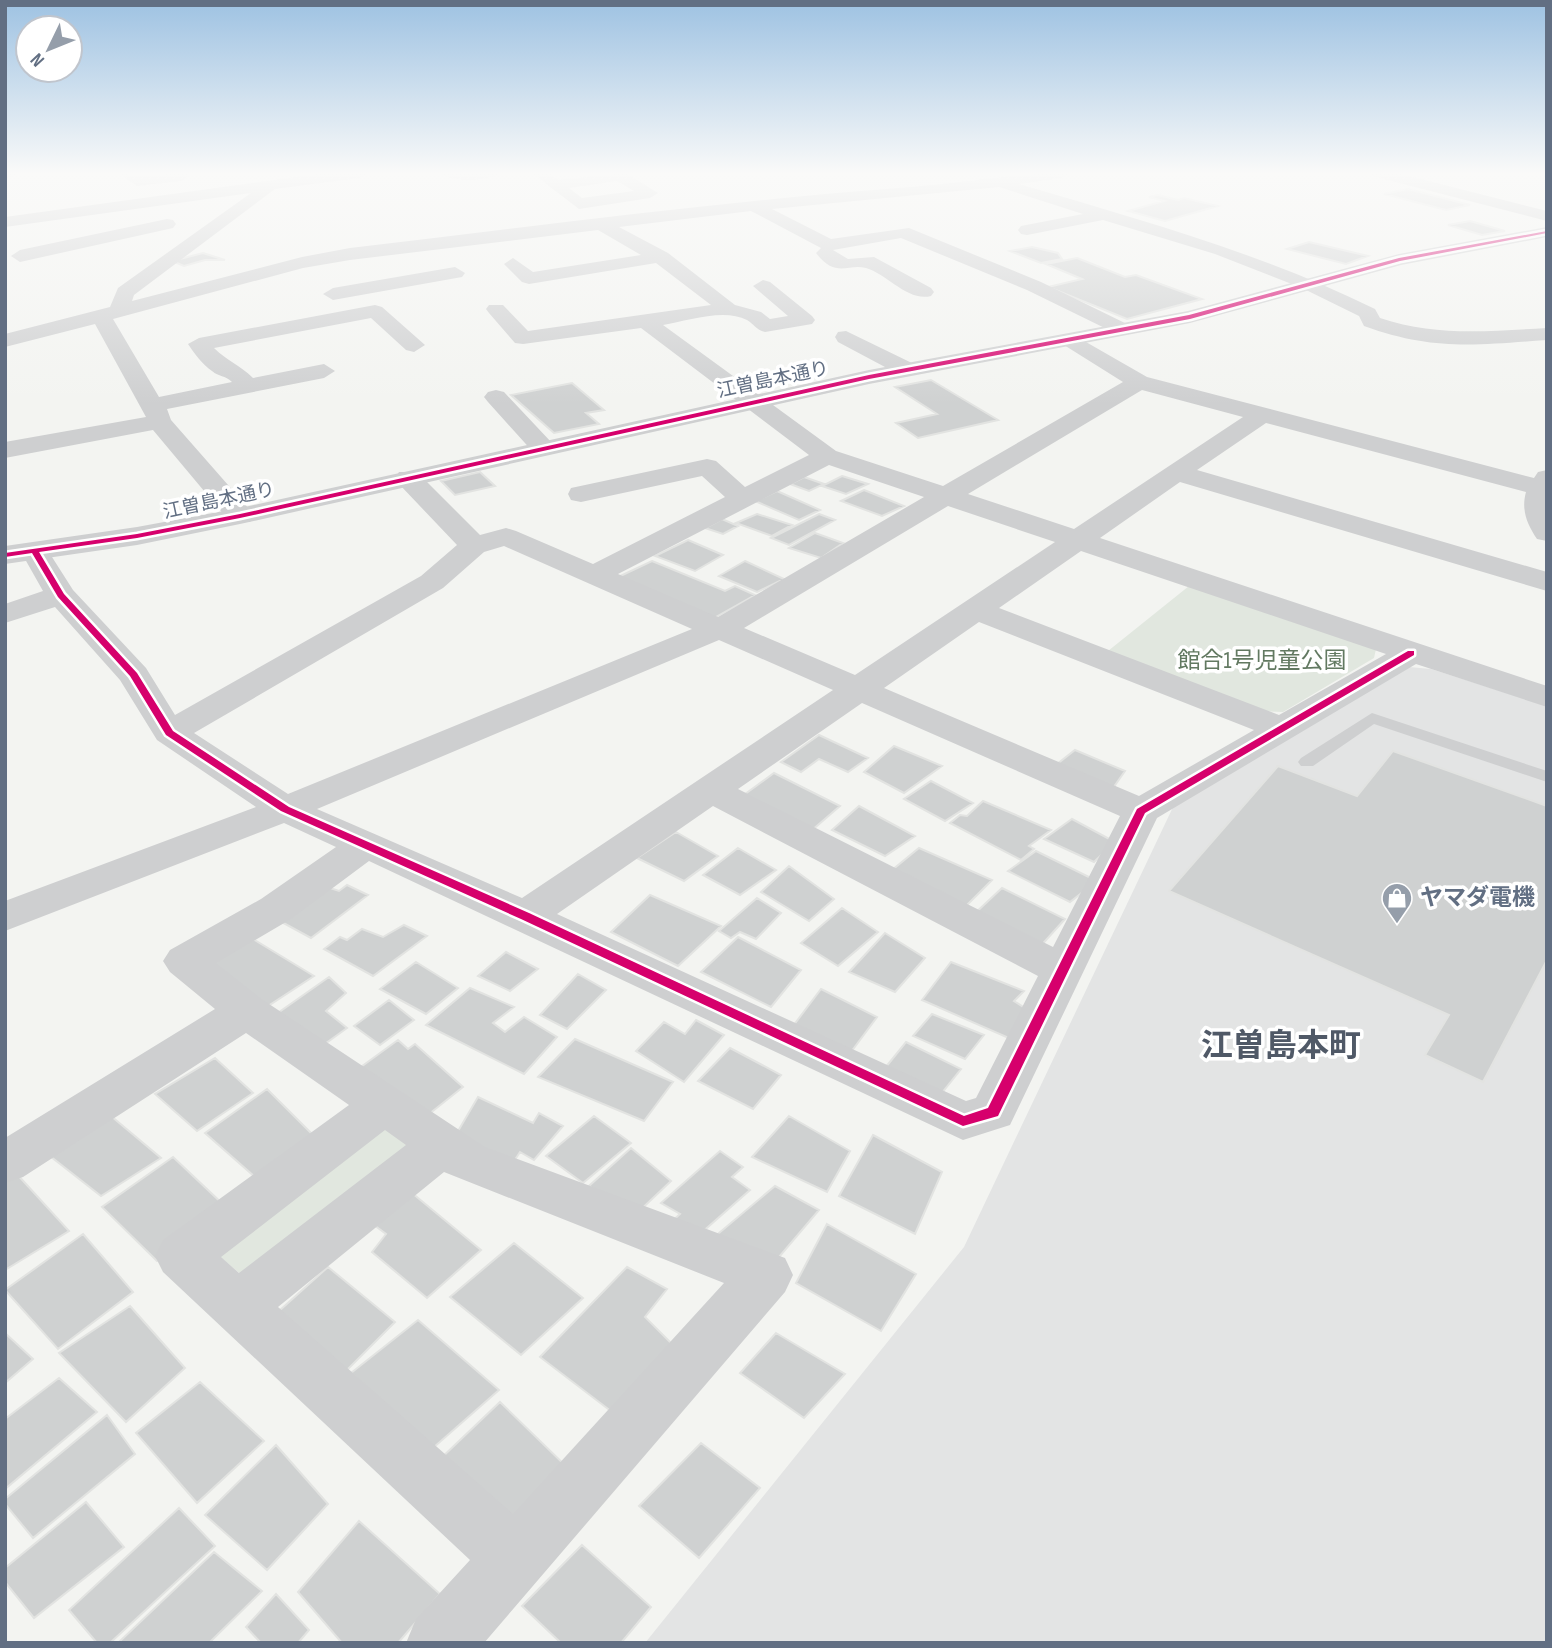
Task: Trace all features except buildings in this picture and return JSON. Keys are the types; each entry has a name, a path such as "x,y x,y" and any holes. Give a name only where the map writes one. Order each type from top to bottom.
{"street":[{"path":"20,256 46,250"},
{"path":"111,314 125,292 182,250"},
{"path":"5,341 236,281 350,254 384,250"},
{"path":"648,250 728,309 754,316 765,326 805,320 763,286"},
{"path":"820,250 845,265 867,261 924,292"},
{"path":"946,250 1034,286 1124,330"},
{"path":"1219,250 1309,284 1368,313 1371,322 1406,334 1454,340 1547,334"},
{"name":"江曽島本通り","path":"20,553 240,516 750,402 1203,314 1399,260 1452,250"},
{"path":"513,264 529,278 661,257"},
{"path":"319,297 455,273"},
{"path":"236,281 255,298"},
{"path":"496,309 523,338 728,309"},
{"path":"606,309 634,323 827,456 1547,697"},
{"path":"324,371 240,378 221,368 199,344 279,320 375,311 414,345"},
{"path":"111,314 156,413 240,516"},
{"path":"846,337 908,370"},
{"path":"1072,340 1139,382 1261,415 1543,483 1536,509 1547,533"},
{"path":"5,450 156,413 283,361"},
{"path":"5,917 285,809 721,628 1139,382"},
{"path":"496,397 543,448"},
{"path":"525,916 713,791 1261,415"},
{"path":"594,575 827,456"},
{"path":"581,494 707,467 743,499"},
{"path":"1178,473 1547,582"},
{"path":"408,478 474,546"},
{"path":"169,733 432,582 474,546 506,537 1141,811"},
{"path":"20,553 134,675 169,733 285,809 525,916 963,1121 993,1112 1141,811 1411,653"},
{"path":"5,614 61,595"},
{"path":"977,610 1283,729"},
{"path":"713,791 1062,970"},
{"path":"365,845 276,909 185,961 247,1011 467,1161 766,1275 440,1643"},
{"path":"5,1163 247,1011"},
{"path":"385,1104 182,1256 515,1558"},
{"path":"238,1306 443,1144"}],"lane":[{"path":"1307,762 1372,718 1547,777"}],"shaded area":[{"path":"1409,667 1431,669 1547,706 1547,1643 645,1643 964,1247 1174,805"}],"green space":[{"name":"館合1号児童公園","path":"1189,586 1376,649 1374,658 1283,712 1260,711 1108,651"},
{"path":"388,1124 415,1144 251,1283 211,1249"}],"cycle path":[{"path":"5,555 137,536 240,516 869,377 1190,317 1399,260 1452,250"},
{"path":"35,552 61,595 134,675 169,733 285,809 525,916 963,1121 993,1112 1141,811 1411,653"}],"place":[{"name":"ヤマダ電機","path":"1397,925"}],"district":[{"name":"江曽島本町","path":"1281,1046"}]}
